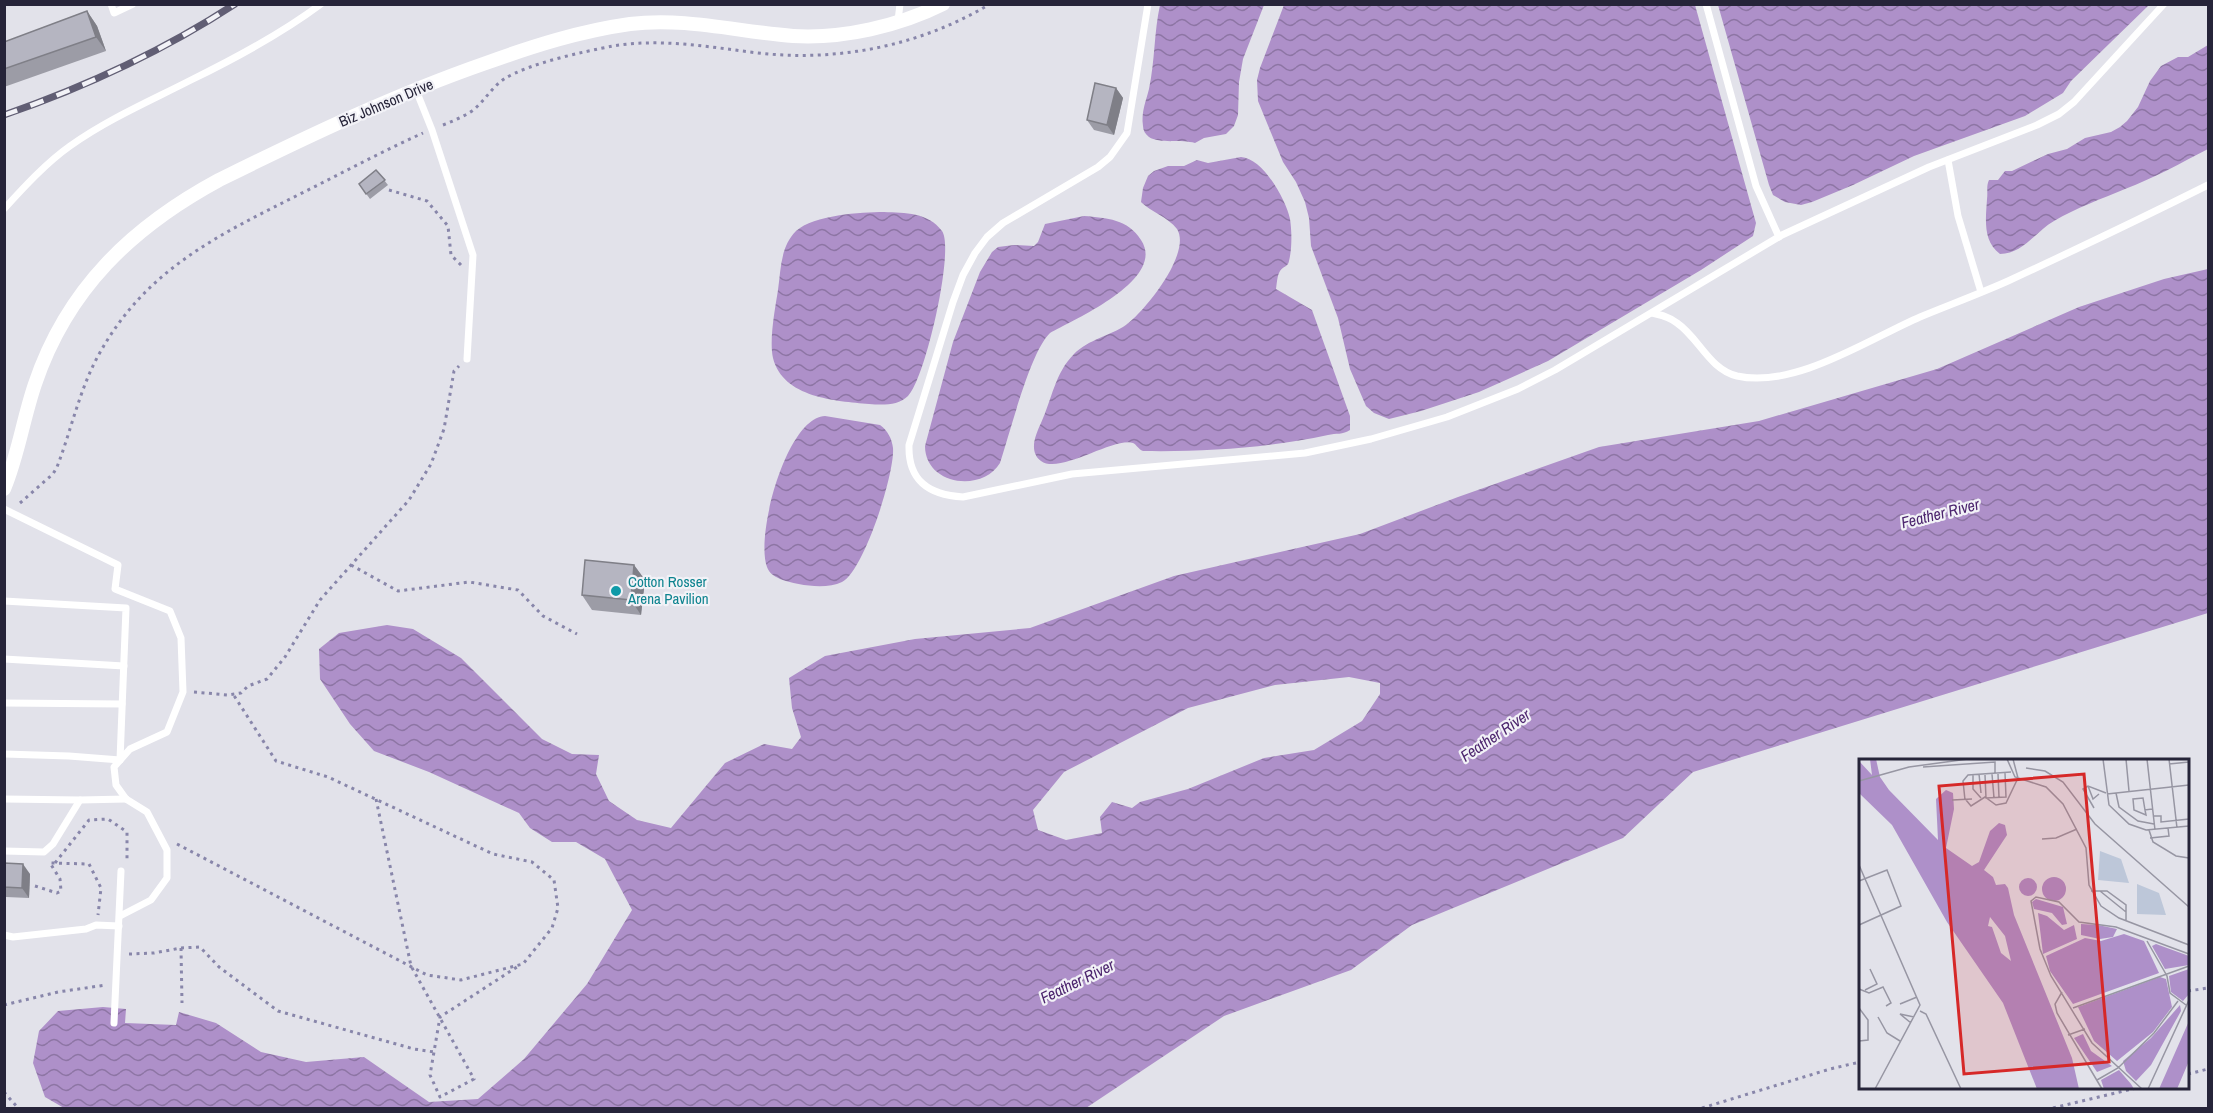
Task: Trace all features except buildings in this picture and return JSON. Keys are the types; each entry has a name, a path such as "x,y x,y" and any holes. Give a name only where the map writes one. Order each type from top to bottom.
{"street":[{"name":"Biz Johnson Drive","path":"4,489 11,474 35,384 55,336 78,297 118,251 164,213 219,180 416,90 538,45 601,29 633,24 688,24 795,36 821,36 851,33 898,21 944,4"}],"lane":[{"path":"111,4 114,13 133,4"},
{"path":"4,209 49,162 105,123 270,38 321,4"},
{"path":"898,21 900,4"},
{"path":"1148,4 1131,115 1127,133 1121,145 1098,167 1003,223 987,237 963,275 909,445 909,458 913,470 920,483 932,491 947,496 963,497 1072,474 1305,453 1362,441 1447,417 1518,389 1555,370 1779,237 1903,178 2011,136 2059,114 2074,102 2164,4"},
{"path":"1706,4 1756,186 1779,237"},
{"path":"416,90 432,130 473,255 467,359"},
{"path":"1948,160 1958,216 1981,292"},
{"path":"1652,313 1676,322 1713,362 1725,371 1738,376 1757,378 1780,375 1809,368 1917,318 1981,292 2208,185"},
{"path":"4,509 118,564 115,589 170,611 181,638 183,692 167,732 130,749 114,767 116,785 126,799 147,812 167,850 167,878 151,900 120,916"},
{"path":"120,760 126,608 136,598"},
{"path":"4,601 126,608"},
{"path":"4,659 124,666"},
{"path":"4,703 122,704"},
{"path":"4,754 120,760"},
{"path":"4,799 126,799"},
{"path":"4,851 44,852 53,844 80,800"},
{"path":"114,1023 124,868"},
{"path":"4,935 23,936 86,929 96,925 119,926"}],"path":[{"path":"389,190 427,201 448,226 451,255"},
{"path":"183,692 241,693 248,686 267,679 285,657 320,600 409,500 431,464 444,429 454,371 467,359"},
{"path":"351,565 398,591 469,582 518,590 543,616 577,634"},
{"path":"233,694 276,761 328,777 493,854 532,862 554,880 558,908 552,928 523,964 440,1017 430,1075 440,1097 474,1078 440,1017 411,966 375,799"},
{"path":"55,863 89,820 108,819 127,832 124,868"},
{"path":"159,835 427,975 461,980 523,964"},
{"path":"35,886 57,893 61,891 60,879 50,863 89,864 101,888 96,925"},
{"path":"181,948 182,1003"},
{"path":"118,954 200,948 219,967 278,1011 414,1049 434,1052"},
{"path":"4,1005 58,992 116,984"},
{"path":"2189,991 2208,988"},
{"path":"1702,1108 1859,1062"},
{"path":"2189,1074 2208,1069"},
{"path":"2054,1108 2132,1089"},
{"path":"4,1092 18,1108"}],"water":[{"path":"1718,4 2149,5 2071,81 2063,93 2025,116 1914,156 1853,185 1801,205 1785,202 1773,195"},
{"path":"1160,5 1264,5 1243,59 1239,82 1238,115 1234,126 1226,134 1204,138 1195,143 1153,139 1144,132 1143,111 1151,78"},
{"path":"1284,5 1695,5 1756,223 1753,236 1701,270 1548,361 1479,392 1421,411 1389,419 1374,413 1366,406 1350,369 1338,318 1311,246 1309,218 1305,202 1283,162 1258,101 1257,80 1260,68"},
{"path":"2208,45 2208,149 2146,180 2062,216 2015,250 2000,254 1994,249 1986,228 1989,180 1998,180 2005,171 2012,171 2048,154 2067,149 2085,138 2111,132 2120,127 2138,107 2150,81 2161,66 2178,57 2188,57"},
{"path":"1241,157 1257,164 1265,172 1279,191 1288,211 1291,229 1290,256 1288,264 1279,273 1276,289 1312,310 1350,416 1350,430 1282,443 1212,450 1143,451 1133,443 1124,443 1061,463 1050,464 1041,461 1035,452 1035,437 1062,369 1080,349 1120,329 1134,318 1164,281 1178,252 1180,239 1177,229 1141,202 1148,176 1168,166 1184,166 1197,160 1208,163"},
{"path":"884,212 916,215 930,220 942,231 945,243 945,262 936,314 930,342 915,385 904,399 884,405 827,399 812,395 788,382 779,371 773,358 773,324 784,251 796,231 814,221 851,214"},
{"path":"1084,216 1116,221 1136,233 1146,255 1141,269 1115,296 1050,333 1035,357 1000,463 992,472 968,481 944,476 934,469 927,459 925,446 953,342 980,272 992,252 998,247 1034,246 1045,224"},
{"name":"Feather River","path":"2208,269 2208,613 1693,772 1623,838 1412,925 1351,970 1224,1016 1086,1108 64,1108 45,1097 33,1063 39,1031 58,1011 103,1007 126,1009 125,1023 176,1025 179,1012 216,1023 261,1052 306,1062 364,1057 429,1102 478,1099 524,1059 587,984 632,910 605,859 576,842 552,842 530,828 519,813 429,772 374,751 350,724 320,679 319,649 339,633 387,625 413,629 461,658 542,739 572,754 599,755 596,774 609,801 637,820 671,828 725,763 764,744 792,749 801,737 792,708 789,678 825,656 915,639 1030,628 1174,576 1360,534 1599,447 1759,421 1937,369 2079,307 2164,279","holes":["1349,677 1380,683 1380,694 1362,721 1314,750 1264,758 1188,789 1140,802 1132,808 1112,802 1100,817 1102,833 1066,840 1038,830 1033,810 1064,772 1188,708 1275,685"]},
{"path":"825,416 880,425 892,441 893,448 884,498 860,560 851,574 842,582 828,586 811,586 780,579 774,575 767,567 764,551 770,505 787,456 798,436 811,421"}],"railway":[{"path":"4,115 123,67 235,4"}],"place":[{"name":"Cotton Rosser Arena Pavilion","path":"616,591"}]}
